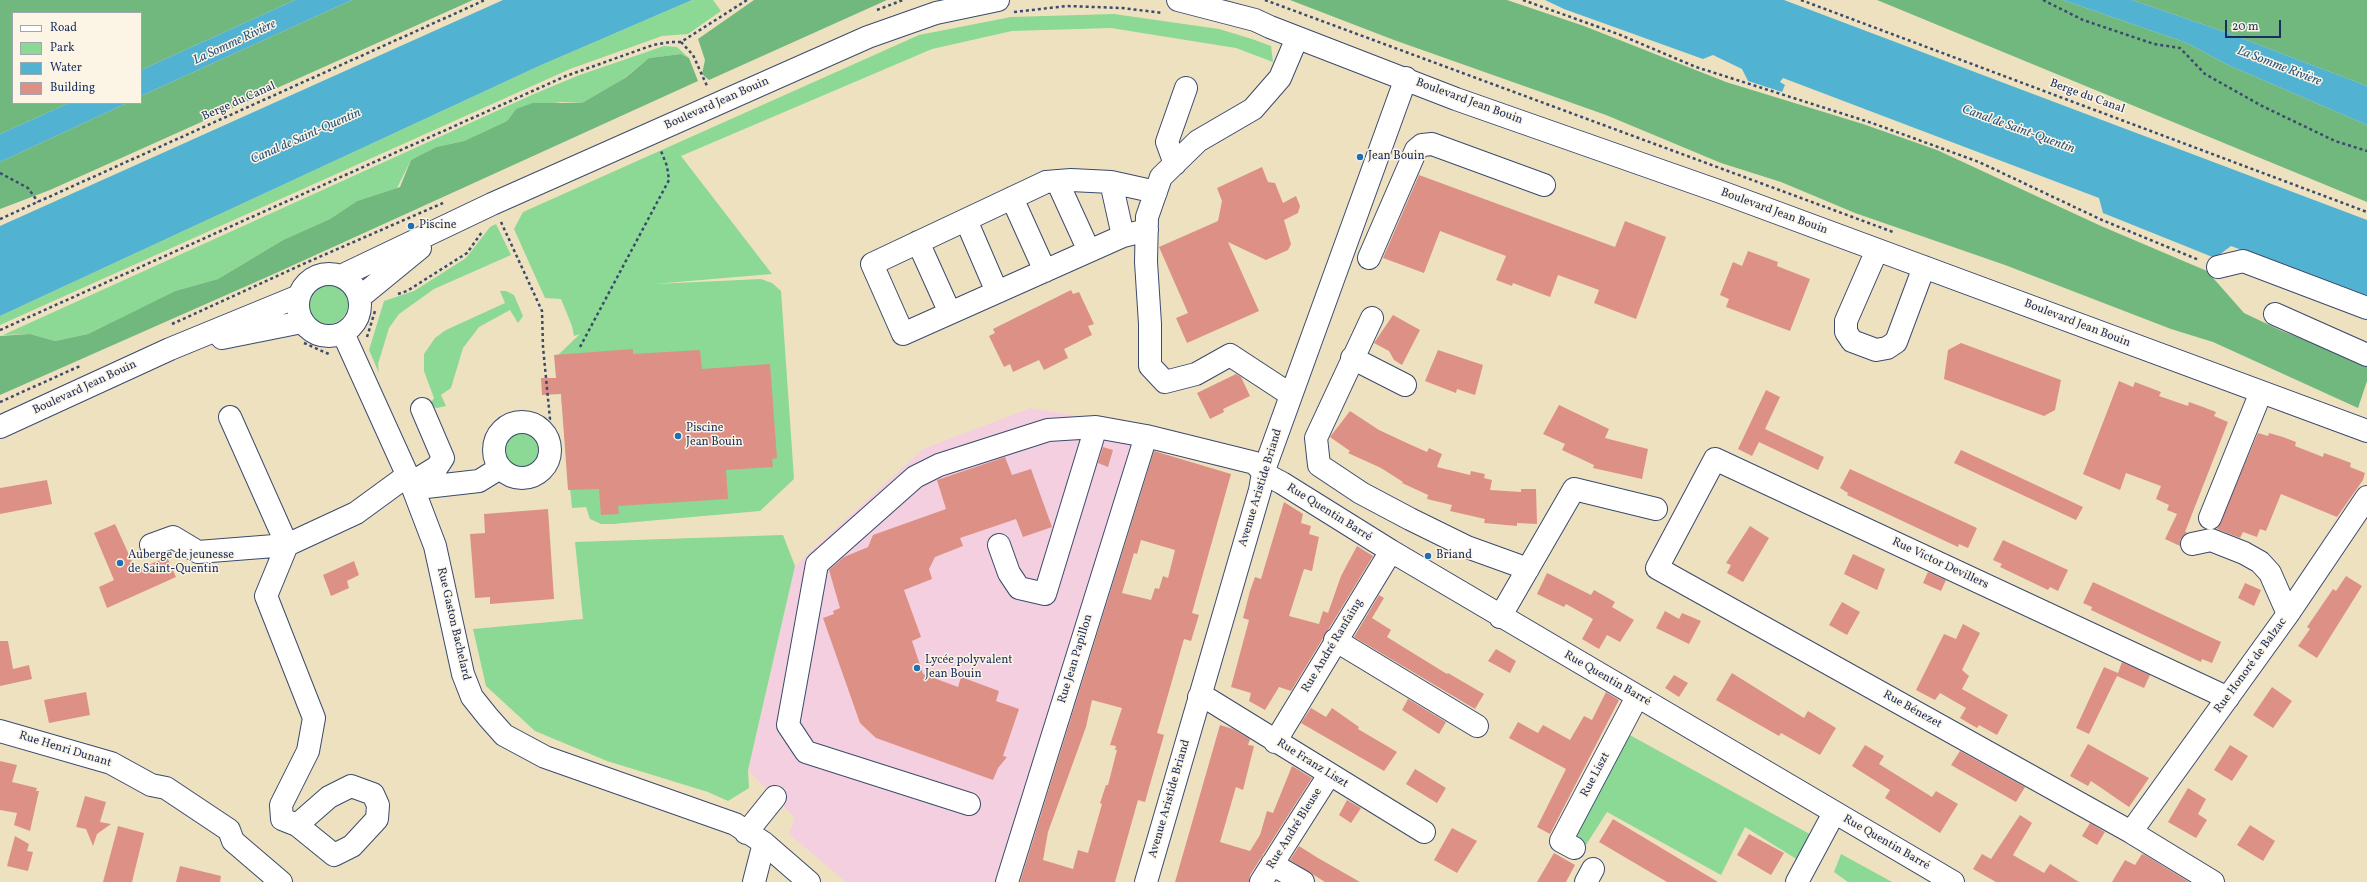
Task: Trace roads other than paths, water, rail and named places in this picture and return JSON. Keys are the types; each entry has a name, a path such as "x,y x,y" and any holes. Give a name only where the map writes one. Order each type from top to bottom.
{"street":[{"name":"Boulevard Jean Bouin","path":"341,276 492,204 903,23 936,13 1003,6"},
{"name":"Boulevard Jean Bouin","path":"1173,7 1254,20 1297,38 1406,78 1456,99 1924,267 2367,431"},
{"path":"1291,395 1230,355 1196,374 1165,382 1150,366 1150,324 1146,262 1147,217 1161,177 1198,141 1253,109 1280,78 1297,38"},
{"name":"Avenue Aristide Briand","path":"1146,882 1260,490 1263,473 1406,78"},
{"path":"1175,164 1166,142 1186,88"},
{"path":"1369,258 1416,150 1422,145 1432,144 1544,185"},
{"path":"1147,230 1122,236 903,334 872,264 1046,182 1111,182 1156,192"},
{"path":"1057,182 1089,251"},
{"path":"1111,182 1122,236"},
{"path":"1012,198 1045,271"},
{"path":"966,220 998,292"},
{"name":"Boulevard Jean Bouin","path":"367,304 444,228"},
{"path":"918,242 950,313"},
{"path":"1877,250 1846,321 1846,332 1852,341 1876,350 1887,348 1896,342 1924,267"},
{"path":"2218,267 2243,261 2367,308"},
{"path":"331,273 341,276 353,285 367,304 358,315 346,341 312,330 303,332 298,309 299,296 303,286 320,274 331,273"},
{"name":"Boulevard Jean Bouin","path":"0,427 170,349 299,296"},
{"path":"2275,314 2367,355"},
{"path":"1372,318 1352,358 1316,438 1319,465 1361,493 1410,519 1467,547 1528,569"},
{"name":"Boulevard Jean Bouin","path":"170,349 303,332"},
{"name":"Rue Gaston Bachelard","path":"346,341 411,484 435,546 463,674 472,697 504,735 545,757 735,824 755,838 809,882"},
{"path":"1352,358 1405,385"},
{"path":"2210,518 2261,392"},
{"path":"151,545 174,537 198,552 287,545 356,513 411,484 437,467 443,458 422,409"},
{"path":"230,417 287,545 266,596 314,718 308,751 281,805 282,819 297,825"},
{"path":"524,422 541,429 547,436 550,454 542,471 525,478 516,477 500,468 496,460 494,450 500,433 511,425 524,422"},
{"path":"999,546 1009,573 1019,588 1045,594 1096,427"},
{"name":"Rue Quentin Barré","path":"969,804 806,752 788,725 817,564 915,477 939,465 1048,430 1096,427 1146,436 1255,463 1263,473 1282,482 1391,551 1500,617 1953,882"},
{"name":"Rue Jean Papillon","path":"1007,882 1146,436"},
{"name":"Rue Victor Devillers","path":"1683,520 1715,459 2228,698"},
{"path":"411,484 426,487 479,480 500,468"},
{"path":"1500,617 1574,490 1656,509"},
{"name":"Rue Honoré de Balzac","path":"2130,832 2288,614 2367,497"},
{"name":"Rue Bénezet","path":"1683,520 1657,568 2130,832 2210,881"},
{"path":"2192,544 2211,540 2244,553 2260,562 2270,573 2288,614"},
{"name":"Rue André Ranfaing","path":"1275,742 1391,551"},
{"path":"1336,640 1478,726"},
{"name":"Rue Franz Liszt","path":"1199,697 1208,699 1275,742 1424,832"},
{"name":"Rue Liszt","path":"1574,848 1561,841 1637,697"},
{"name":"Rue Henri Dunant","path":"0,731 111,763 151,785 166,788 229,830 234,841 281,882"},
{"name":"Rue André Bleuse","path":"1261,882 1329,775"},
{"path":"754,882 755,838 775,797"},
{"path":"1796,882 1834,813"},
{"path":"1272,864 1303,882"}],"water":[{"name":"La Somme Rivière","path":"295,0 352,0 142,96 142,70"},
{"name":"Canal de Saint-Quentin","path":"503,0 692,0 539,66 0,316 0,226"},
{"name":"Canal de Saint-Quentin","path":"1545,0 1784,0 2367,220 2367,296 2231,246 2215,258 2103,213 2099,198 1783,78 1780,82 1785,85 1782,92 1748,81 1742,69 1713,55 1703,59 1564,9"},
{"name":"La Somme Rivière","path":"2063,0 2132,0 2228,33 2367,86 2367,125 2228,65 2187,43"},
{"path":"67,104 125,104 0,162 0,134"}],"place":[{"name":"Jean Bouin","path":"1360,157"},
{"name":"Piscine","path":"411,226"},
{"name":"Piscine Jean Bouin","path":"678,436"},
{"name":"Briand","path":"1428,556"},
{"name":"Auberge de jeunesse de Saint-Quentin","path":"120,563"},
{"name":"Lycée polyvalent Jean Bouin","path":"917,668"}]}
